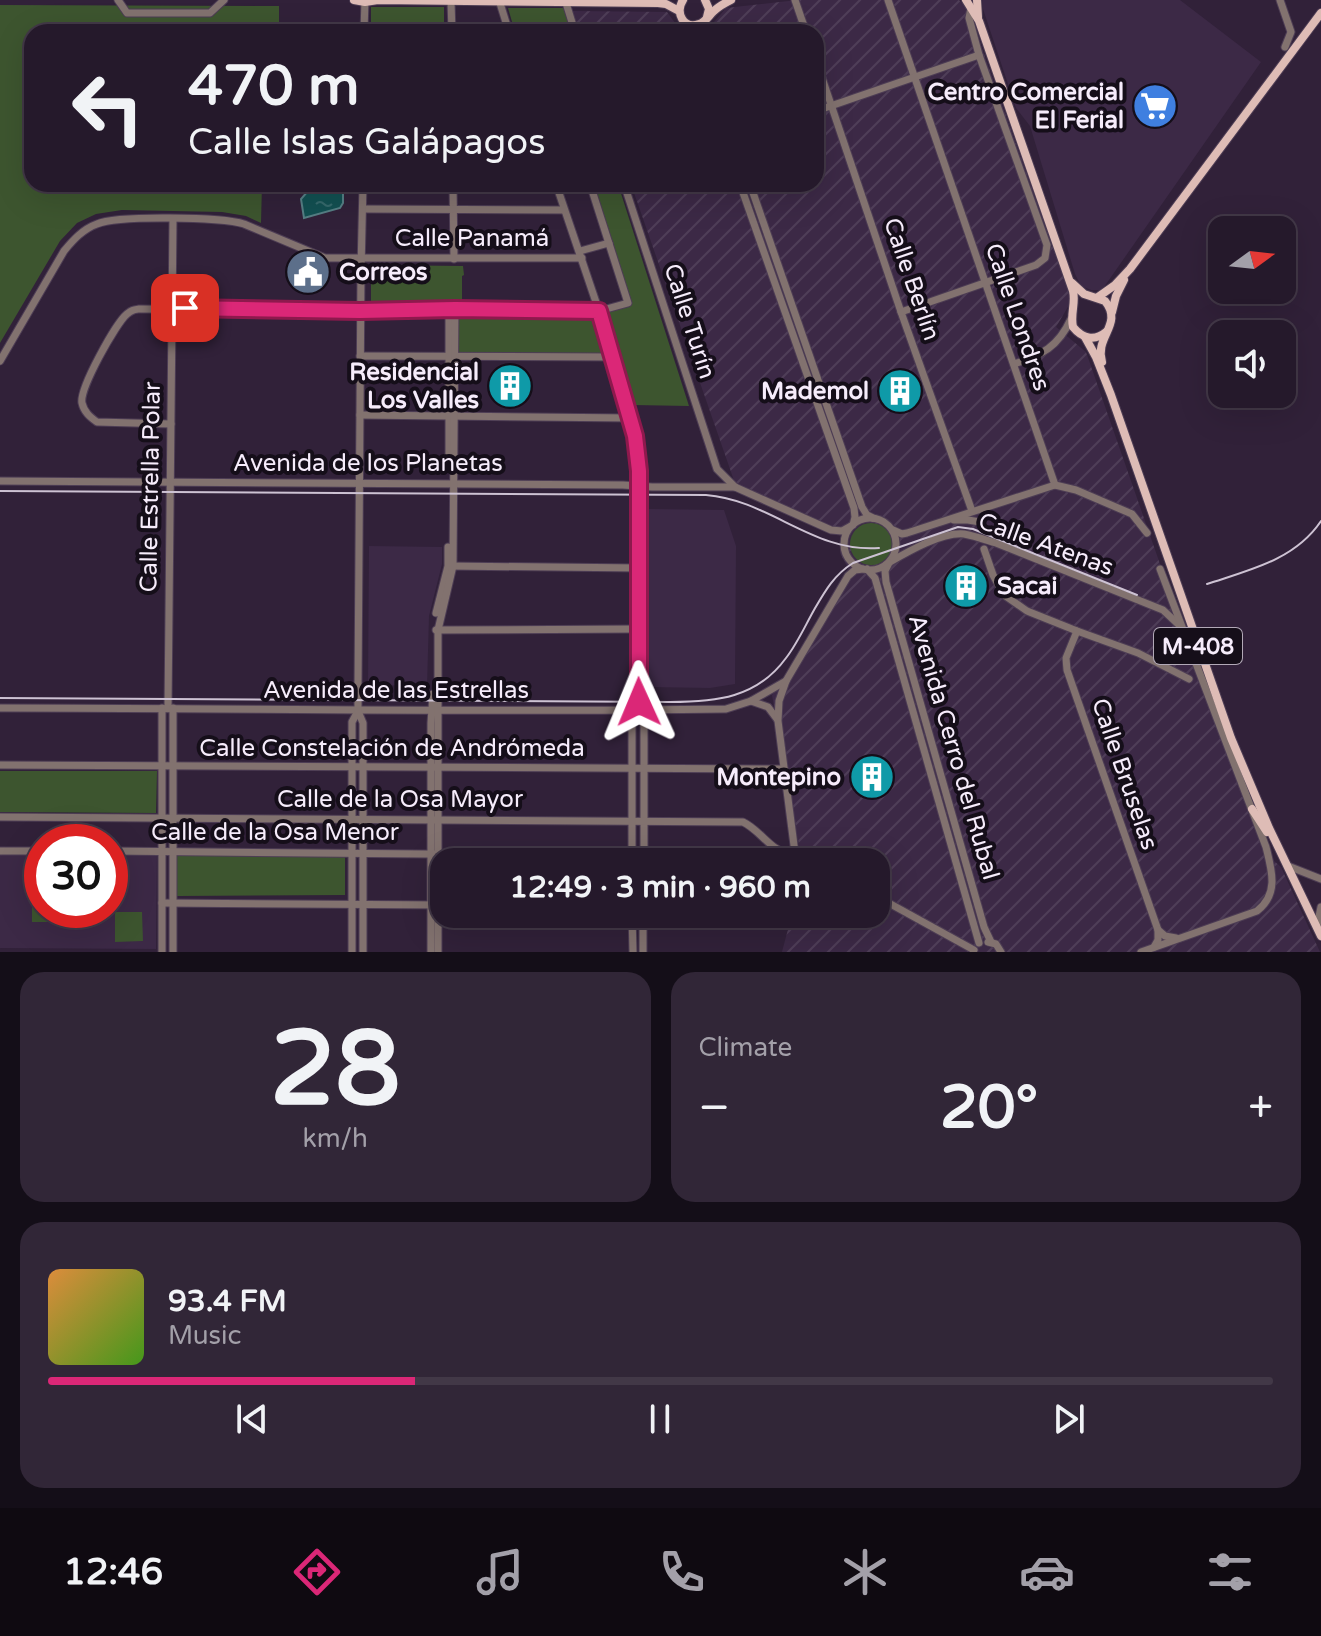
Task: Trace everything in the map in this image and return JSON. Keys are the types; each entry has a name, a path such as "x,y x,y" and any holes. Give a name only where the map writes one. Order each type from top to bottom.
{"main road":[{"path":"354,0 658,3 679,11"},
{"path":"683,0 679,11 687,24"},
{"path":"705,0 709,9 706,19"},
{"path":"698,24 731,0"},
{"path":"971,3 1069,279 1074,299 1071,319"},
{"name":"M-408","path":"1074,307 1084,298 1095,297 1115,285 1130,269 1321,13"},
{"name":"M-408","path":"1111,395 1100,356 1102,341 1113,321 1116,296 1130,269"},
{"path":"1069,279 1077,289 1105,301 1112,313"},
{"name":"M-408","path":"1071,319 1073,327 1083,336 1096,357 1111,395 1231,738 1321,936"},
{"path":"1083,336 1094,338 1106,332"},
{"name":"M-408","path":"1252,809 1286,862"}],"street":[{"path":"118,0 127,13 210,13 224,0"},
{"path":"795,0 803,24"},
{"name":"Calle Londres","path":"888,0 1055,485"},
{"path":"1280,0 1291,32 1285,47"},
{"path":"364,24 365,1"},
{"path":"500,1 507,24"},
{"path":"451,2 452,24"},
{"path":"566,3 573,24"},
{"path":"901,312 1036,265 1045,258 1047,245 979,55 969,18 971,3"},
{"path":"706,19 706,24"},
{"path":"824,108 979,55"},
{"name":"Calle Berlín","path":"824,85 972,511"},
{"path":"363,192 358,710 363,723 363,952"},
{"path":"453,192 454,259"},
{"path":"558,192 599,311 635,436 639,486 639,708 644,727 644,848"},
{"path":"171,424 97,422 85,412 81,397 83,388 128,313 139,309 172,308 599,311 628,303 593,192"},
{"name":"Calle Turín","path":"627,192 717,469 735,487 834,531 845,531 852,526"},
{"path":"743,192 854,508 855,517 845,537 847,554 853,563 865,569"},
{"path":"753,192 867,515 904,534 1055,485 1076,490 1132,514 1147,533"},
{"path":"363,209 564,210"},
{"name":"Calle Estrella Polar","path":"162,952 162,766 168,708 173,219"},
{"name":"Calle Panamá","path":"0,361 73,239 96,224 109,220 221,220 240,223 325,258 454,259 581,255 609,243"},
{"path":"435,848 436,630 450,566 452,309"},
{"path":"1014,364 1048,351 1071,319"},
{"path":"1063,333 1083,336"},
{"path":"360,356 612,357"},
{"path":"360,415 630,418"},
{"path":"711,487 717,469"},
{"name":"Avenida de los Planetas","path":"0,481 735,487"},
{"path":"852,526 873,518"},
{"name":"Calle Atenas","path":"946,521 980,522"},
{"path":"792,848 778,721 779,701 786,681 848,576 855,570 879,568 889,562 896,548 893,530"},
{"name":"Calle Atenas","path":"889,562 915,548 956,534 969,535 1163,610 1183,630"},
{"path":"981,539 993,575 1004,595 1027,611 1138,653 1189,679"},
{"path":"984,549 992,542"},
{"name":"Avenida Cerro del Rubal","path":"889,562 885,578 984,927 991,942"},
{"path":"450,566 639,568"},
{"name":"Avenida Cerro del Rubal","path":"865,569 875,578 975,948"},
{"path":"1141,952 1257,911 1266,904 1272,881 1252,809 1160,569"},
{"path":"436,630 639,629"},
{"name":"Calle Bruselas","path":"1077,631 1066,658 1067,670 1158,930"},
{"name":"Avenida de las Estrellas","path":"0,708 435,711 726,709 751,701 786,681"},
{"path":"751,701 768,707 778,721"},
{"name":"Calle Estrella Polar","path":"168,708 173,766 173,952"},
{"path":"632,848 632,722 639,708"},
{"path":"352,952 352,722 358,710"},
{"name":"Calle Constelación de Andrómeda","path":"0,765 784,769"},
{"name":"Calle de la Osa Mayor","path":"0,817 743,822 752,826 775,848"},
{"path":"0,851 24,851"},
{"name":"Calle de la Osa Menor","path":"128,851 430,853"},
{"path":"1286,862 1321,879"},
{"path":"162,903 430,905"},
{"path":"890,903 975,948 991,942 1001,952"},
{"path":"1317,926 1321,907"},
{"path":"431,952 435,928"},
{"path":"438,928 438,952"},
{"path":"632,928 633,952"},
{"path":"643,928 643,952"},
{"path":"1158,930 1165,936 1178,939"},
{"path":"1154,947 1158,930"}],"shaded area":[{"path":"798,0 959,0 968,9 1072,300 1056,327 1086,352 1263,851 1281,867 1320,952 782,952 788,928 890,928 890,848 799,848 772,695 787,677 849,570 840,553 841,536 738,492 634,192 824,192 824,24 711,24 726,8"},
{"path":"982,0 1180,0 1261,62 1102,290 1081,286 1075,274 1030,126 1016,108"},
{"path":"0,5 279,6 279,24 24,24 24,192 262,192 261,223 246,216 222,212 122,210 96,214 77,223 60,241 0,343"},
{"path":"371,7 444,7 444,24 371,24"},
{"path":"508,8 564,8 569,24 513,24"},
{"path":"571,11 667,12 676,24 576,24"},
{"path":"595,192 621,192 689,406 633,405 603,312 631,304"},
{"path":"371,265 463,266 462,304 371,303"},
{"path":"598,311 612,357 454,356 454,312"},
{"path":"649,509 724,510 736,546 735,684 710,688 649,687"},
{"path":"871,523 886,529 892,544 886,559 871,565 856,559 850,544 856,529"},
{"path":"369,546 442,547 442,564 429,616 427,686 368,685"},
{"path":"0,771 157,771 156,813 0,812"},
{"path":"0,853 24,853 24,928 128,928 128,854 157,854 156,949 0,948"},
{"path":"177,854 345,855 345,895 177,896"},
{"path":"128,912 142,912 143,941 115,942 115,928 128,928"}],"water":[{"path":"307,192 343,192 340,208 304,218 301,199"}],"tram line":[{"path":"0,491 706,495 751,506 833,543 879,548"},
{"path":"1207,584 1285,554 1321,521"},
{"path":"0,698 670,702 719,699 749,690 775,671 794,647 826,590 846,568 958,527 973,529 1137,595"}],"place":[{"name":"Centro Comercial El Ferial","path":"1155,106"},
{"name":"Correos","path":"308,272"},
{"name":"Residencial Los Valles","path":"510,386"},
{"name":"Mademol","path":"900,391"},
{"name":"Sacai","path":"966,586"},
{"name":"Montepino","path":"872,777"}],"route":[{"path":"185,308 599,311 635,436 639,471 639,702"}]}
